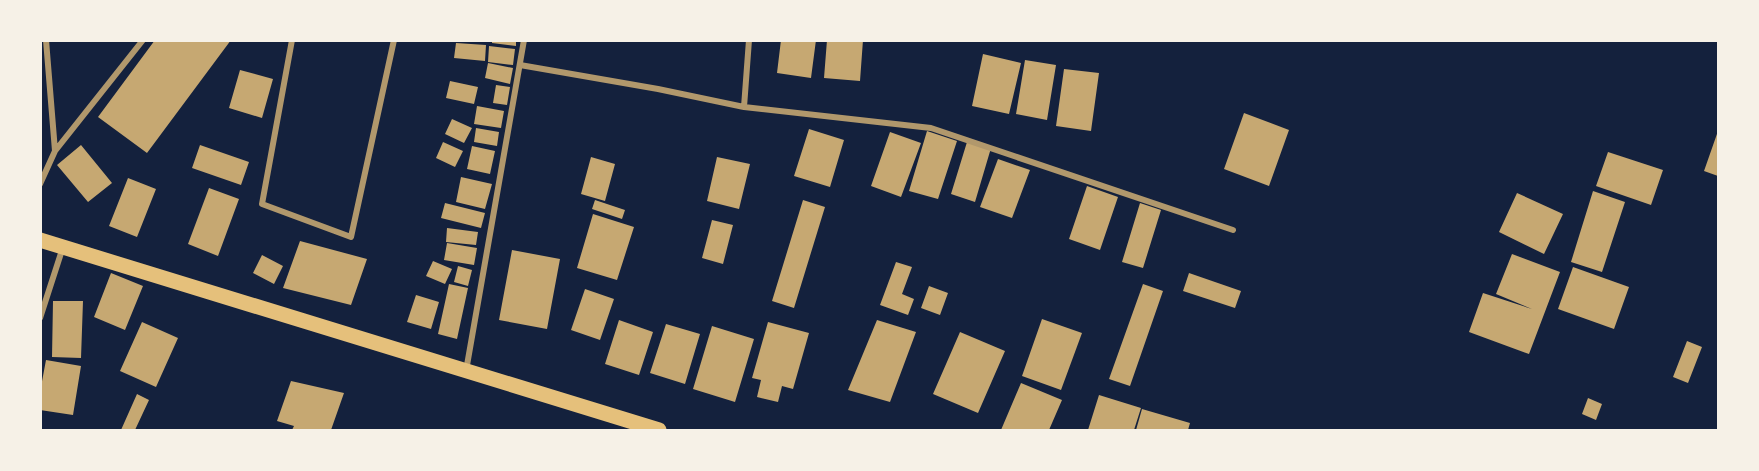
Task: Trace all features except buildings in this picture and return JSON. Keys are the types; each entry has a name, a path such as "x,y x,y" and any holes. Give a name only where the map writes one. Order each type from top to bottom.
{"main road":[{"path":"40,240 466,372 628,426 659,430"}],"street":[{"path":"46,40 55,152"},
{"path":"40,184 55,152 143,40"},
{"path":"292,40 262,204 351,237 394,40"},
{"path":"466,372 524,40"},
{"path":"744,107 749,40"},
{"path":"520,65 658,89 744,107 931,128 1233,230"},
{"path":"40,318 63,247"}]}
